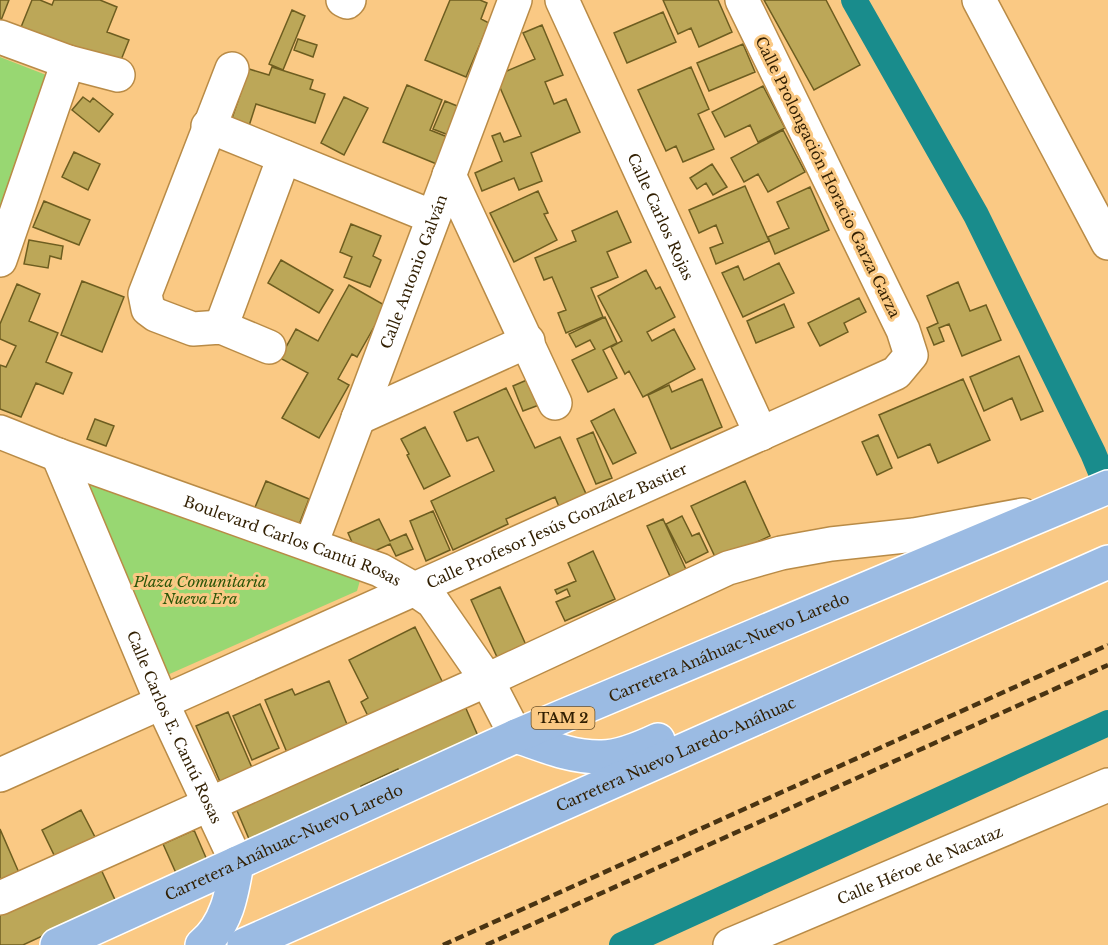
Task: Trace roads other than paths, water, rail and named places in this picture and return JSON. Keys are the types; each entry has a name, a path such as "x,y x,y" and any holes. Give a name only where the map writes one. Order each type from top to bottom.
{"main road":[{"name":"Carretera Anáhuac-Nuevo Laredo","path":"57,945 516,736 1108,487"},
{"name":"Carretera Nuevo Laredo-Anáhuac","path":"244,945 1104,564"},
{"path":"516,736 566,753 600,757 624,753 651,744 983,597 1035,593"},
{"path":"202,945 219,927 231,896 237,863"}],"street":[{"path":"343,0 348,2 349,0"},
{"name":"Calle Antonio Galván","path":"311,544 515,0"},
{"name":"Calle Carlos Rojas","path":"562,0 761,434"},
{"name":"Calle Prolongación Horacio Garza Garza","path":"742,0 903,330 911,356"},
{"path":"979,0 1108,243"},
{"path":"0,37 68,62 118,75"},
{"path":"0,260 68,62"},
{"path":"232,69 208,126 145,294 148,309 156,315 193,328 221,327 268,347"},
{"path":"208,126 433,217"},
{"path":"221,327 285,157"},
{"path":"449,175 555,403"},
{"path":"358,418 528,341"},
{"name":"Calle Profesor Jesús González Bastier","path":"0,775 896,373 911,356"},
{"name":"Boulevard Carlos Cantú Rosas","path":"0,432 58,455 380,570 414,589 433,602 487,680 516,736"},
{"name":"Calle Carlos E. Cantú Rosas","path":"58,455 162,703 237,863"},
{"path":"0,898 487,680 728,568 791,551 914,535 1064,506"},
{"name":"Calle Héroe de Nacataz","path":"730,945 1108,785"}],"waterway":[{"path":"854,0 976,215 1093,453 1108,489"},
{"path":"622,945 1108,723"}],"railway":[{"path":"443,945 1108,645"},
{"path":"486,945 1108,665"}],"park label":[{"name":"Plaza Comunitaria Nueva Era","path":"200,590"}]}
